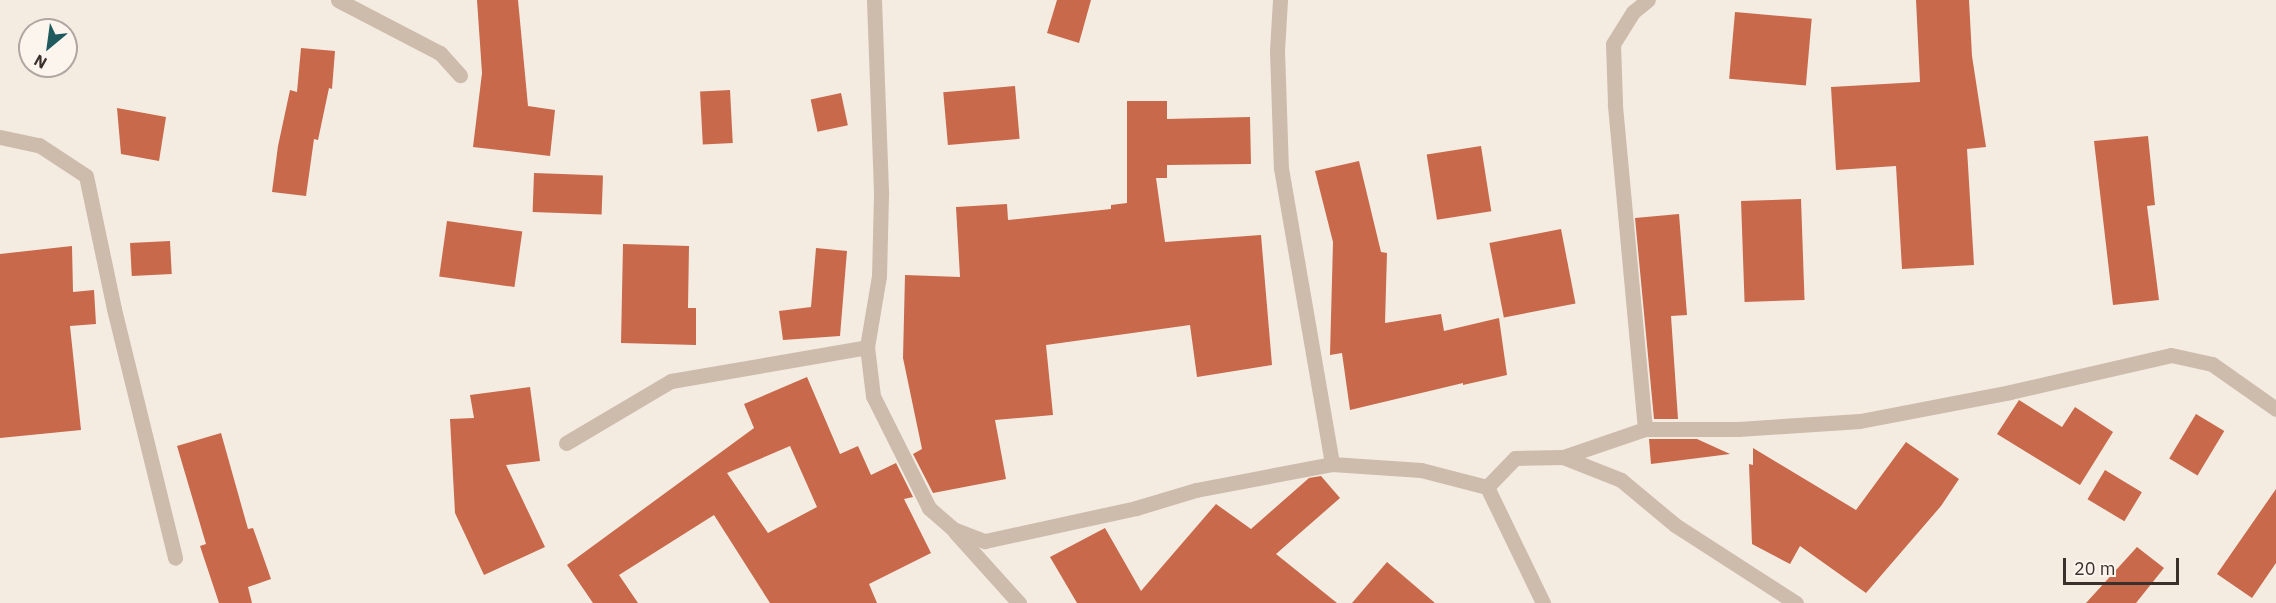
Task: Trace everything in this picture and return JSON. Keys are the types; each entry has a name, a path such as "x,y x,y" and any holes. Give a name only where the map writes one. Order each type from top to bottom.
{"street":[{"path":"339,0 440,53 460,75"},
{"path":"874,0 880,195 879,276 867,347 873,396 929,508 953,529 1019,603"},
{"path":"1280,0 1277,50 1281,168 1332,464"},
{"path":"1645,429 1615,103 1613,44 1633,12 1648,0"},
{"path":"0,137 39,146 86,176 109,286 175,558"},
{"path":"566,443 671,381 867,347"},
{"path":"1487,488 1515,458 1563,457 1645,429 1738,429 1860,421 2010,392 2170,355 2212,363 2276,409"},
{"path":"1563,457 1620,480 1675,525 1796,603"},
{"path":"953,529 985,541 1136,508 1196,490 1332,464 1421,470 1487,488 1543,603"}],"building":[{"path":"477,0 518,0 528,106 555,110 550,156 473,147 482,73"},
{"path":"1057,0 1091,0 1079,43 1047,33"},
{"path":"1916,0 1969,0 1972,56 1986,147 1967,149 1974,265 1902,269 1896,166 1836,170 1831,87 1920,82"},
{"path":"1735,12 1812,19 1806,85 1729,79"},
{"path":"301,48 335,51 332,89 329,88 318,140 314,139 306,196 272,192 278,146 290,90 297,92"},
{"path":"1015,86 1020,139 948,145 943,92"},
{"path":"730,90 733,143 703,144 700,92"},
{"path":"841,93 848,125 818,132 811,99"},
{"path":"1127,101 1167,101 1167,119 1250,117 1251,164 1167,165 1167,178 1156,178 1165,242 1261,235 1272,365 1197,377 1190,325 1046,345 1053,415 995,420 1006,479 933,493 913,454 922,449 903,358 905,275 960,277 956,207 1007,204 1008,220 1111,209 1111,205 1127,203"},
{"path":"117,108 166,117 159,161 121,154"},
{"path":"2148,136 2155,205 2147,206 2159,300 2113,305 2094,141"},
{"path":"1481,146 1491,211 1437,220 1427,155"},
{"path":"1359,161 1381,252 1387,253 1385,323 1441,314 1444,331 1499,318 1507,375 1350,410 1342,353 1330,355 1333,242 1315,171"},
{"path":"534,173 603,175 602,214 533,212"},
{"path":"1801,199 1805,300 1745,302 1741,201"},
{"path":"1679,214 1687,315 1671,316 1678,419 1654,419 1635,218"},
{"path":"447,221 522,232 514,287 439,276"},
{"path":"1561,229 1576,304 1504,318 1489,243"},
{"path":"170,241 172,274 132,276 130,243"},
{"path":"623,244 689,246 688,308 696,308 696,345 621,343"},
{"path":"72,246 73,292 94,290 96,324 70,326 81,430 0,438 0,254"},
{"path":"816,248 847,251 840,336 783,340 779,311 811,307"},
{"path":"807,377 840,454 858,446 871,475 896,463 913,497 904,499 931,553 869,584 877,603 770,603 714,515 619,575 638,603 593,603 567,565 754,428 744,404","holes":["790,446 817,507 768,533 727,473"]},
{"path":"530,387 540,461 506,465 545,547 484,575 455,513 450,419 474,418 470,395"},
{"path":"2019,400 2062,427 2075,407 2113,432 2080,485 1997,434"},
{"path":"2196,414 2224,431 2198,476 2169,459"},
{"path":"221,433 248,529 253,528 271,579 248,587 252,603 219,603 200,546 206,544 177,446"},
{"path":"1649,439 1697,439 1730,454 1651,464"},
{"path":"1906,442 1959,479 1941,506 1866,593 1800,546 1790,564 1752,544 1749,464 1753,465 1753,448 1856,510"},
{"path":"2105,470 2142,492 2124,521 2087,499"},
{"path":"1321,476 1340,498 1276,554 1337,603 1077,603 1050,557 1105,528 1141,591 1216,504 1251,529 1309,478"},
{"path":"2276,489 2276,563 2252,598 2217,574"},
{"path":"2137,547 2164,568 2136,603 2086,603"},
{"path":"1387,562 1435,603 1352,603"}]}
